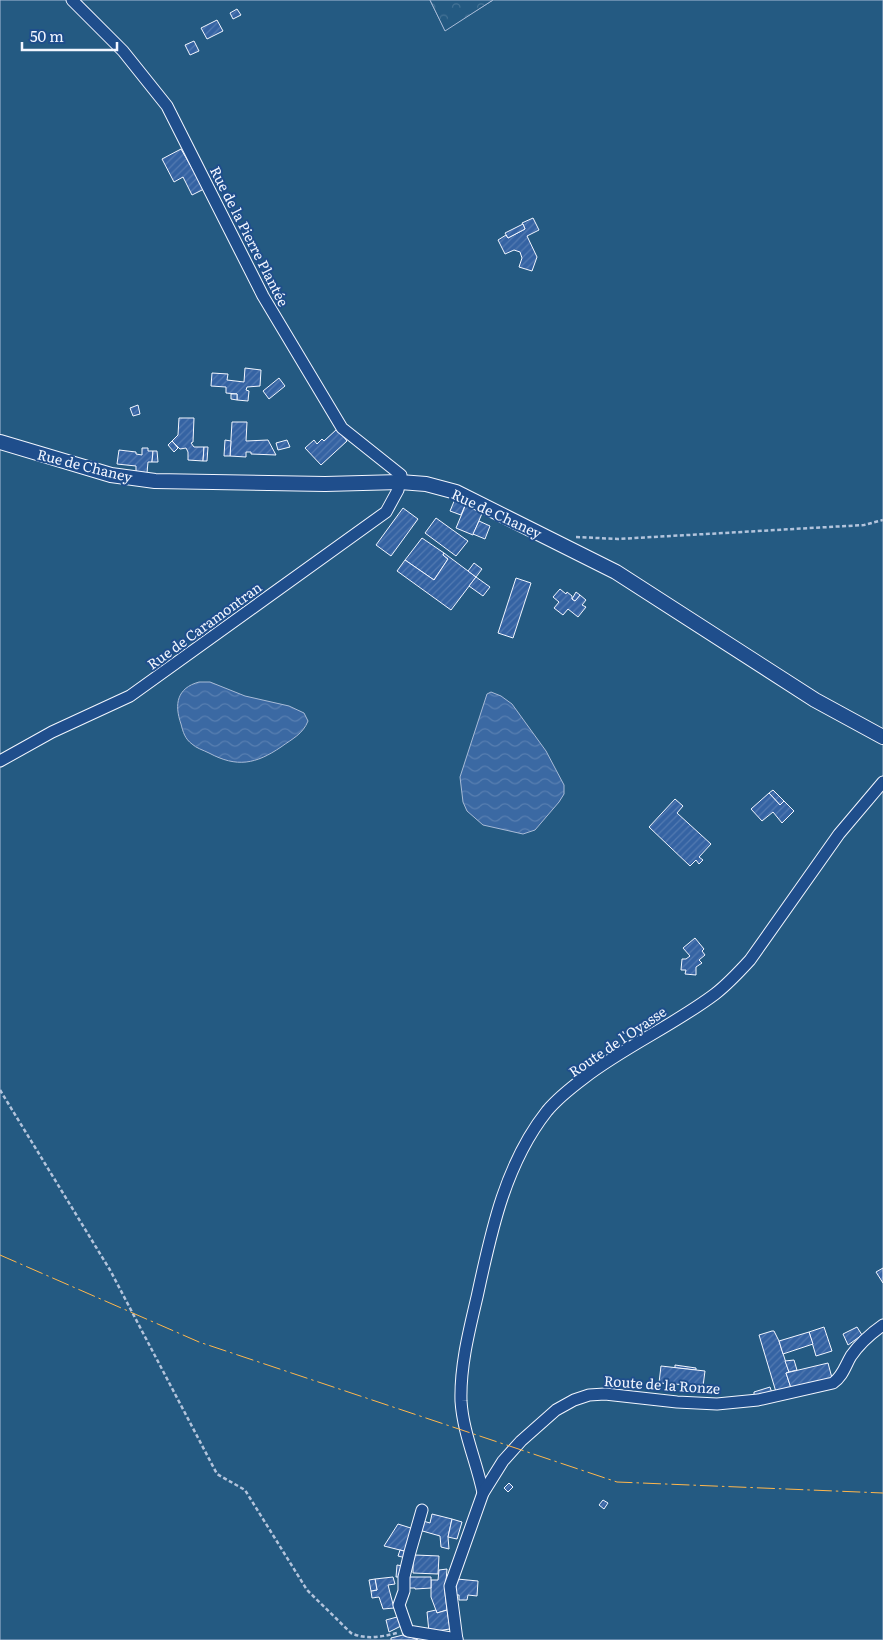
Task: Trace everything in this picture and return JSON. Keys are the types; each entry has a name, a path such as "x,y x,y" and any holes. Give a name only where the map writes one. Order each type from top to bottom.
{"street":[{"name":"Rue de la Pierre Plantée","path":"72,0 123,51 167,106 263,296 342,428 401,475 400,482"},
{"name":"Rue de Chaney","path":"0,442 112,475 146,480 325,484 400,482 426,484 456,492 616,572 815,700 883,737"},
{"name":"Rue de Caramontran","path":"0,761 52,732 130,696 386,512 398,490 400,482"},
{"name":"Route de l'Oyasse","path":"483,1493 468,1439 461,1403 462,1374 466,1344 494,1220 524,1145 548,1110 584,1078 714,994 750,960 838,834 883,784"},
{"name":"Route de la Ronze","path":"457,1640 450,1586 483,1493 503,1461 521,1441 556,1410 574,1400 589,1395 605,1394 697,1403 738,1403 833,1383 840,1378 851,1356 863,1340 883,1325"},
{"path":"422,1510 410,1552 404,1577 404,1591 399,1605 408,1631 457,1640"}],"path":[{"path":"573,537 628,539 864,525 883,520"},
{"path":"0,1090 110,1270 217,1474 245,1490 307,1590 351,1633 359,1638 372,1639 408,1631"}],"green space":[{"path":"0,0 430,0 445,30 493,0 883,0 883,1640 0,1640"},
{"path":"430,0 493,0 445,31"}],"water":[{"path":"199,682 210,682 245,696 289,706 304,713 308,721 297,736 263,757 246,762 229,761 219,758 198,748 186,738 179,717 179,698 186,688"},
{"path":"491,692 512,704 546,751 564,785 564,794 559,802 535,830 523,834 483,825 467,811 463,802 460,777 487,694"}],"building":[{"path":"237,9 241,15 233,19 230,13"},
{"path":"217,20 223,31 207,39 201,28"},
{"path":"194,41 199,51 190,55 185,45"},
{"path":"181,149 204,189 192,195 183,177 174,182 162,159"},
{"path":"533,218 539,230 527,236 537,257 532,271 519,267 522,258 520,252 514,250 505,254 498,240 506,235 508,238 525,229 522,223"},
{"path":"523,224 525,229 508,238 505,233"},
{"path":"245,368 261,370 260,386 247,387 246,390 249,391 248,401 237,400 237,394 226,393 226,387 211,386 212,373 228,374 227,380 244,382"},
{"path":"279,378 285,386 269,399 263,391"},
{"path":"231,394 237,394 237,400 231,399"},
{"path":"138,405 140,414 133,416 130,408"},
{"path":"179,418 194,418 193,442 191,443 194,447 204,447 203,461 188,460 186,448 180,449 172,441 178,435"},
{"path":"232,422 247,422 246,441 268,440 276,455 246,452 246,457 230,456"},
{"path":"337,429 347,441 321,465 305,448 314,440 317,444 322,439 324,441"},
{"path":"225,440 231,441 230,456 224,456"},
{"path":"287,440 290,447 278,450 276,443"},
{"path":"172,441 178,448 174,452 168,445"},
{"path":"204,447 208,447 207,461 203,461"},
{"path":"142,448 148,448 148,451 153,451 152,462 148,462 147,473 136,472 136,466 117,464 119,450 136,452 136,454 142,455"},
{"path":"153,451 157,451 158,462 152,462"},
{"path":"455,499 466,503 461,515 450,511"},
{"path":"466,504 483,511 473,535 456,528"},
{"path":"403,508 418,519 391,556 376,545"},
{"path":"436,518 468,541 456,556 425,533"},
{"path":"479,521 490,526 485,539 473,534"},
{"path":"422,538 444,553 443,555 448,559 434,580 405,560"},
{"path":"444,553 476,577 451,610 397,571 405,560 434,580 448,559 443,555"},
{"path":"474,563 482,569 476,577 468,571"},
{"path":"476,577 490,587 483,596 469,586"},
{"path":"516,578 531,583 513,638 498,633"},
{"path":"560,589 572,596 572,599 575,601 580,595 586,600 582,605 586,607 578,617 568,609 563,615 554,608 559,602 553,597"},
{"path":"576,592 580,595 575,601 572,599"},
{"path":"773,790 784,801 780,805 769,793"},
{"path":"769,793 780,805 784,801 794,811 782,823 773,812 762,821 751,809"},
{"path":"675,799 683,806 677,813 711,844 699,857 703,860 699,864 696,860 690,866 649,827"},
{"path":"695,938 704,949 702,951 705,955 699,960 702,963 696,967 696,975 685,974 686,970 681,970 682,959 690,956 683,948"},
{"path":"883,1268 883,1283 876,1272"},
{"path":"824,1327 832,1351 816,1356 809,1332"},
{"path":"857,1327 862,1335 848,1345 843,1334"},
{"path":"774,1331 779,1341 789,1372 786,1373 791,1388 776,1392 759,1335"},
{"path":"809,1332 813,1344 783,1354 779,1341"},
{"path":"794,1360 797,1370 789,1372 785,1361"},
{"path":"828,1363 832,1378 791,1388 786,1373"},
{"path":"675,1365 696,1368 696,1370 675,1368"},
{"path":"661,1366 705,1371 703,1386 659,1383"},
{"path":"770,1387 772,1393 754,1397 754,1392"},
{"path":"509,1483 513,1487 508,1492 504,1488"},
{"path":"603,1500 608,1503 604,1509 599,1505"},
{"path":"432,1514 452,1519 448,1537 449,1549 441,1547 440,1536 419,1530 423,1521 430,1523"},
{"path":"452,1519 462,1522 457,1539 448,1537"},
{"path":"398,1524 414,1529 408,1552 384,1546"},
{"path":"400,1550 408,1552 406,1558 398,1556"},
{"path":"413,1553 415,1555 439,1556 438,1574 413,1573"},
{"path":"397,1565 403,1566 402,1577 396,1577"},
{"path":"447,1569 445,1593 447,1610 437,1613 431,1597 431,1580 438,1580 439,1570"},
{"path":"393,1577 395,1584 388,1585 394,1608 383,1609 379,1597 372,1598 371,1591 377,1590 375,1579"},
{"path":"406,1577 431,1577 431,1588 407,1588"},
{"path":"375,1579 377,1590 371,1591 369,1580"},
{"path":"457,1579 478,1581 477,1596 468,1595 467,1600 459,1600 459,1595 455,1595"},
{"path":"436,1610 437,1613 447,1610 450,1629 429,1632 427,1612"},
{"path":"397,1617 401,1626 389,1632 386,1620"},
{"path":"403,1635 418,1640 391,1640 391,1638"}],"power":[{"path":"0,1255 199,1342 617,1482 883,1493"}]}
